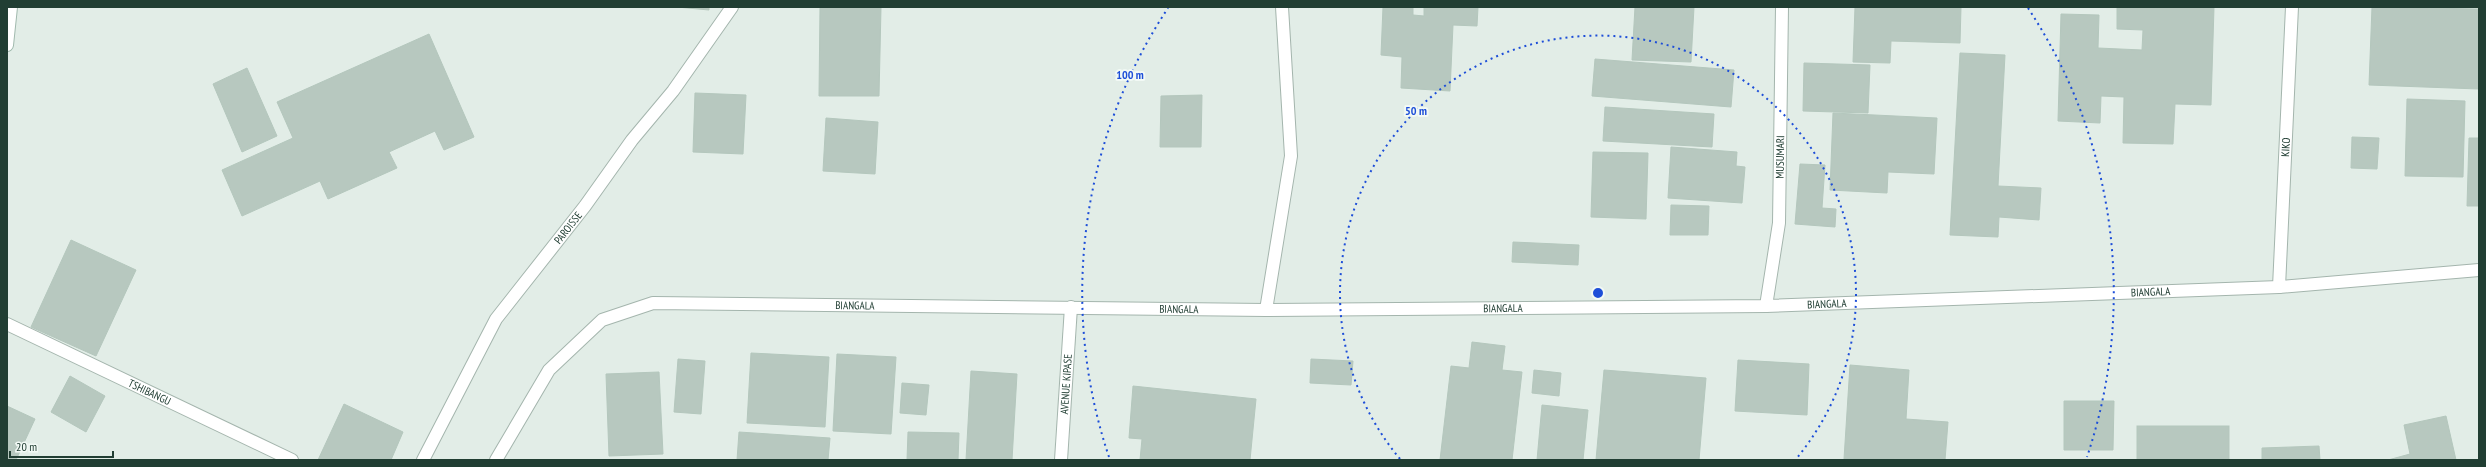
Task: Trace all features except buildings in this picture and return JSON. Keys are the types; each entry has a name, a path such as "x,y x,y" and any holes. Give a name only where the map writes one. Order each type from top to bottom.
{"street":[{"path":"7,45 11,7"},
{"name":"PAROISSE","path":"423,460 496,319 585,206 632,140 673,91 732,7"},
{"path":"1266,310 1291,156 1282,7"},
{"name":"MUSUMARI","path":"1766,306 1779,223 1782,7"},
{"name":"KIKO","path":"2279,287 2292,7"},
{"name":"BIANGALA","path":"496,460 548,370 602,320 653,304 1266,310 1766,306 2279,287 2479,270"},
{"name":"AVENUE KIPASE","path":"1061,460 1071,308"},
{"name":"TSHIBANGU","path":"7,324 292,460"}]}
